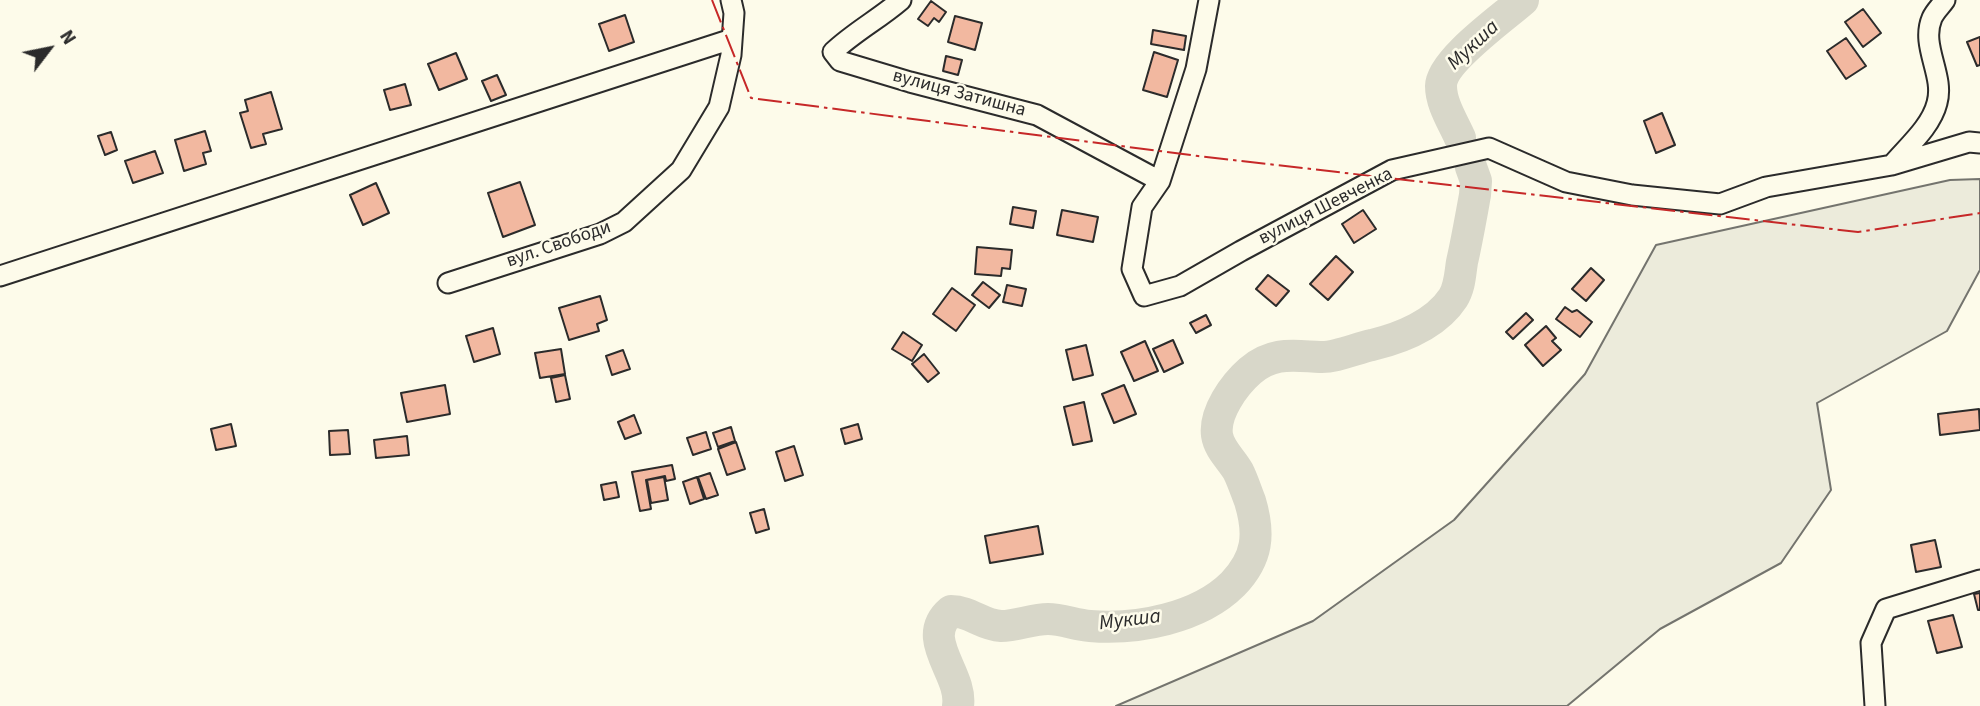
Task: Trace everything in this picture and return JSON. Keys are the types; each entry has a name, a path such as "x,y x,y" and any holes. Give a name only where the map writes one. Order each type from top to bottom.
{"street":[{"name":"вул. Свободи","path":"448,283 600,234 624,222 681,170 719,107 731,54 734,13 731,0"},
{"name":"вулиця Затишна","path":"901,0 848,38 834,52 840,61 1037,115 1160,181"},
{"name":"вулиця Шевченка","path":"1209,0 1196,69 1160,181 1142,208 1132,269 1144,296 1180,286 1392,170 1489,148 1566,182 1632,195 1720,204 1766,187 1892,165 1969,142 1980,143"},
{"path":"1892,165 1927,123 1936,107 1939,90 1928,36 1931,19 1945,0"},
{"path":"0,276 732,39"},
{"path":"1875,706 1871,643 1886,609 1980,580"}],"shaded area":[{"path":"1980,179 1980,270 1947,331 1817,403 1831,490 1781,563 1660,629 1567,706 1116,706 1313,621 1454,520 1585,374 1656,245 1950,180"}],"building":[{"path":"931,1 946,12 939,22 934,18 928,26 918,19"},
{"path":"1863,9 1881,33 1863,47 1845,22"},
{"path":"625,15 634,42 609,51 599,24"},
{"path":"955,16 982,23 975,50 948,42"},
{"path":"1153,30 1186,36 1184,50 1151,44"},
{"path":"1980,37 1980,65 1977,66 1967,42"},
{"path":"1846,38 1866,66 1846,79 1827,51"},
{"path":"1154,52 1178,60 1167,97 1143,90"},
{"path":"456,53 467,79 439,90 428,64"},
{"path":"946,56 962,60 958,75 943,71"},
{"path":"497,75 506,95 491,101 482,81"},
{"path":"405,84 411,105 390,110 384,90"},
{"path":"271,92 282,129 263,134 266,144 251,148 240,113 248,111 245,100"},
{"path":"1662,113 1675,145 1656,153 1644,121"},
{"path":"205,131 211,151 203,153 206,164 184,171 175,140"},
{"path":"111,132 117,150 105,155 98,136"},
{"path":"155,151 163,173 133,183 125,161"},
{"path":"520,182 535,225 503,237 488,193"},
{"path":"376,183 389,213 363,225 350,195"},
{"path":"1013,207 1036,211 1033,228 1010,224"},
{"path":"1062,210 1098,217 1093,242 1057,235"},
{"path":"1363,210 1376,229 1354,243 1342,224"},
{"path":"977,247 1012,250 1010,269 1002,268 1001,276 975,274"},
{"path":"1336,256 1353,272 1328,300 1310,284"},
{"path":"1591,268 1604,280 1586,301 1572,289"},
{"path":"1268,275 1289,291 1276,306 1256,289"},
{"path":"983,282 1000,295 989,308 972,295"},
{"path":"1007,285 1026,289 1022,306 1003,302"},
{"path":"952,288 975,305 956,331 933,314"},
{"path":"600,296 607,320 597,324 599,331 569,340 559,308"},
{"path":"1565,307 1572,312 1577,310 1592,322 1580,337 1556,319"},
{"path":"1526,313 1533,320 1513,339 1506,332"},
{"path":"1206,315 1211,325 1196,333 1190,323"},
{"path":"1546,326 1556,338 1552,341 1561,350 1543,366 1525,345"},
{"path":"493,328 500,354 474,362 466,336"},
{"path":"903,332 922,345 912,361 892,349"},
{"path":"1173,340 1183,363 1164,372 1153,349"},
{"path":"1145,341 1158,371 1134,381 1121,352"},
{"path":"1086,345 1093,375 1073,380 1066,350"},
{"path":"561,349 565,374 540,378 535,353"},
{"path":"623,350 630,369 612,375 606,356"},
{"path":"924,354 939,373 928,382 912,364"},
{"path":"565,375 570,399 556,402 551,378"},
{"path":"445,385 450,414 407,422 401,393"},
{"path":"1124,385 1136,414 1114,423 1102,394"},
{"path":"1084,402 1092,441 1073,445 1064,407"},
{"path":"1979,409 1980,430 1940,435 1938,414"},
{"path":"634,415 641,433 625,439 618,422"},
{"path":"231,424 236,446 216,450 211,429"},
{"path":"858,424 862,439 845,444 841,429"},
{"path":"731,427 735,441 718,447 713,433"},
{"path":"348,430 350,454 330,455 329,431"},
{"path":"706,432 711,449 693,455 687,438"},
{"path":"407,436 409,455 376,458 374,440"},
{"path":"736,442 745,469 727,475 718,449"},
{"path":"794,446 803,475 785,481 776,452"},
{"path":"672,465 675,479 666,481 665,476 646,480 651,509 640,511 632,472"},
{"path":"710,473 718,495 706,499 698,477"},
{"path":"664,477 668,500 651,503 647,480"},
{"path":"697,477 704,499 690,504 683,482"},
{"path":"616,482 619,497 604,500 601,485"},
{"path":"764,509 769,529 756,533 750,513"},
{"path":"1038,526 1043,554 990,563 985,536"},
{"path":"1935,540 1941,567 1916,572 1911,545"},
{"path":"1980,593 1980,610 1978,610 1974,594"},
{"path":"1953,615 1962,647 1937,653 1928,621"}],"waterway":[{"name":"Мукша","path":"1460,138 1443,99 1441,86 1444,76 1462,52 1523,0"},
{"name":"Мукша","path":"958,706 958,694 940,645 939,633 942,622 951,611 1001,626 1048,619 1090,626 1127,626 1185,613 1219,596 1233,584 1248,565 1256,535 1253,513 1243,482 1220,445 1217,435 1219,418 1226,400 1250,371 1267,360 1284,356 1332,356 1383,342 1417,329 1446,307 1458,285 1475,195 1476,181 1471,167"}],"power":[{"path":"712,0 751,98 1198,156 1858,232 1980,213"}]}
